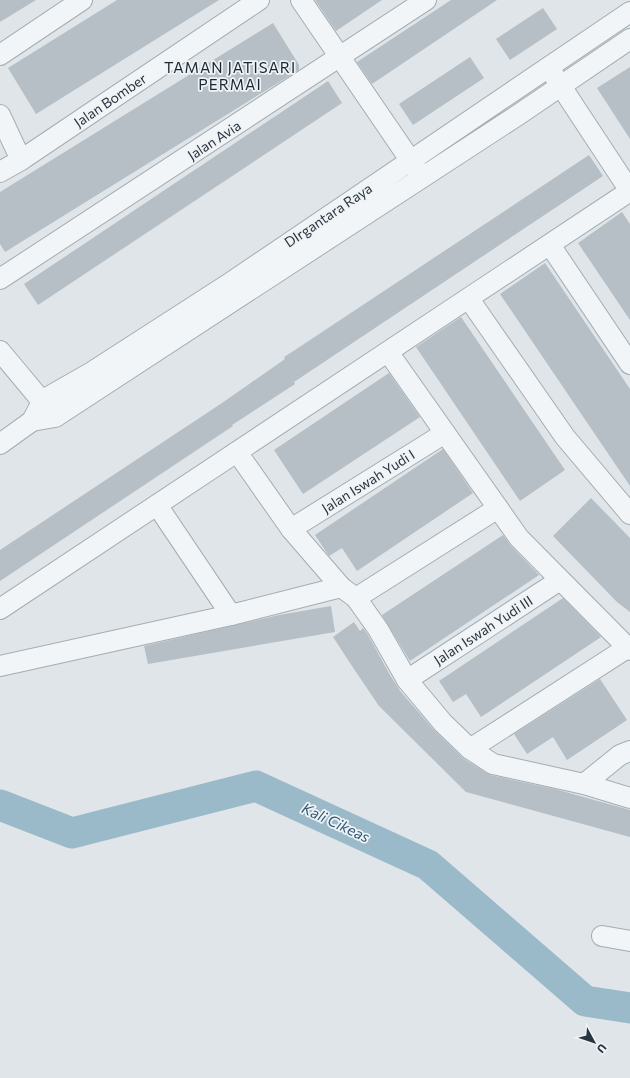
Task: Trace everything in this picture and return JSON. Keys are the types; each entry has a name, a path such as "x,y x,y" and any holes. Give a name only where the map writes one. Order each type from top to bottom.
{"street":[{"path":"0,55 82,0"},
{"name":"Jalan Bomber","path":"0,172 21,160 259,0"},
{"path":"300,0 422,176"},
{"name":"Jalan Avia","path":"0,279 426,0"},
{"name":"DIrgantara Raya","path":"0,444 32,421 55,417 231,291 409,159 630,12"},
{"name":"DIrgantara Raya","path":"32,421 43,400 231,291 422,176 630,39"},
{"path":"0,609 630,191 548,67"},
{"path":"0,115 21,160"},
{"path":"550,245 630,364"},
{"path":"469,299 565,437 630,514"},
{"path":"0,351 43,400 55,417"},
{"path":"388,352 519,538 629,649 470,749"},
{"name":"Jalan Iswah Yudi I","path":"291,529 445,433"},
{"path":"237,452 291,529 348,592 378,629 407,680 443,723 470,749 493,764 584,784 630,798"},
{"path":"157,505 230,615"},
{"path":"0,666 230,615 348,592 498,508"},
{"name":"Jalan Iswah Yudi III","path":"407,680 560,580"},
{"path":"584,784 620,755 630,751"},
{"path":"602,936 630,942"}],"building":[{"path":"0,0 36,0 0,22"},
{"path":"117,0 219,0 36,114 8,68"},
{"path":"315,0 382,0 336,31"},
{"path":"451,0 497,0 372,84 357,62"},
{"path":"543,8 557,29 510,60 496,39"},
{"path":"273,23 299,65 299,70 5,252 0,244 0,192"},
{"path":"470,57 484,78 413,125 399,104"},
{"path":"630,67 630,139 597,88"},
{"path":"328,81 342,103 38,305 24,284"},
{"path":"589,155 603,176 294,382 295,384 232,425 233,426 0,581 0,550 222,403 285,359 284,357"},
{"path":"622,212 630,224 630,320 578,243"},
{"path":"545,263 630,389 630,486 500,294"},
{"path":"461,317 565,470 520,501 416,347"},
{"path":"389,373 420,417 303,494 274,450"},
{"path":"443,449 473,493 357,571 342,548 329,556 315,535"},
{"path":"591,498 630,538 630,612 617,602 553,536"},
{"path":"503,535 511,546 539,575 410,661 382,615"},
{"path":"563,598 601,637 481,717 466,694 453,702 439,681"},
{"path":"331,606 335,632 148,664 144,646 279,615"},
{"path":"354,622 360,631 363,628 368,635 401,692 435,731 464,759 490,775 555,789 630,810 630,837 466,792 379,706 356,672 333,637"},
{"path":"600,679 627,720 567,760 553,737 527,754 514,734"}],"waterway":[{"name":"Kali Cikeas","path":"0,805 72,833 256,786 428,865 585,1001 630,1008"}],"district":[{"name":"TAMAN JATISARI PERMAI","path":"230,76"}]}
